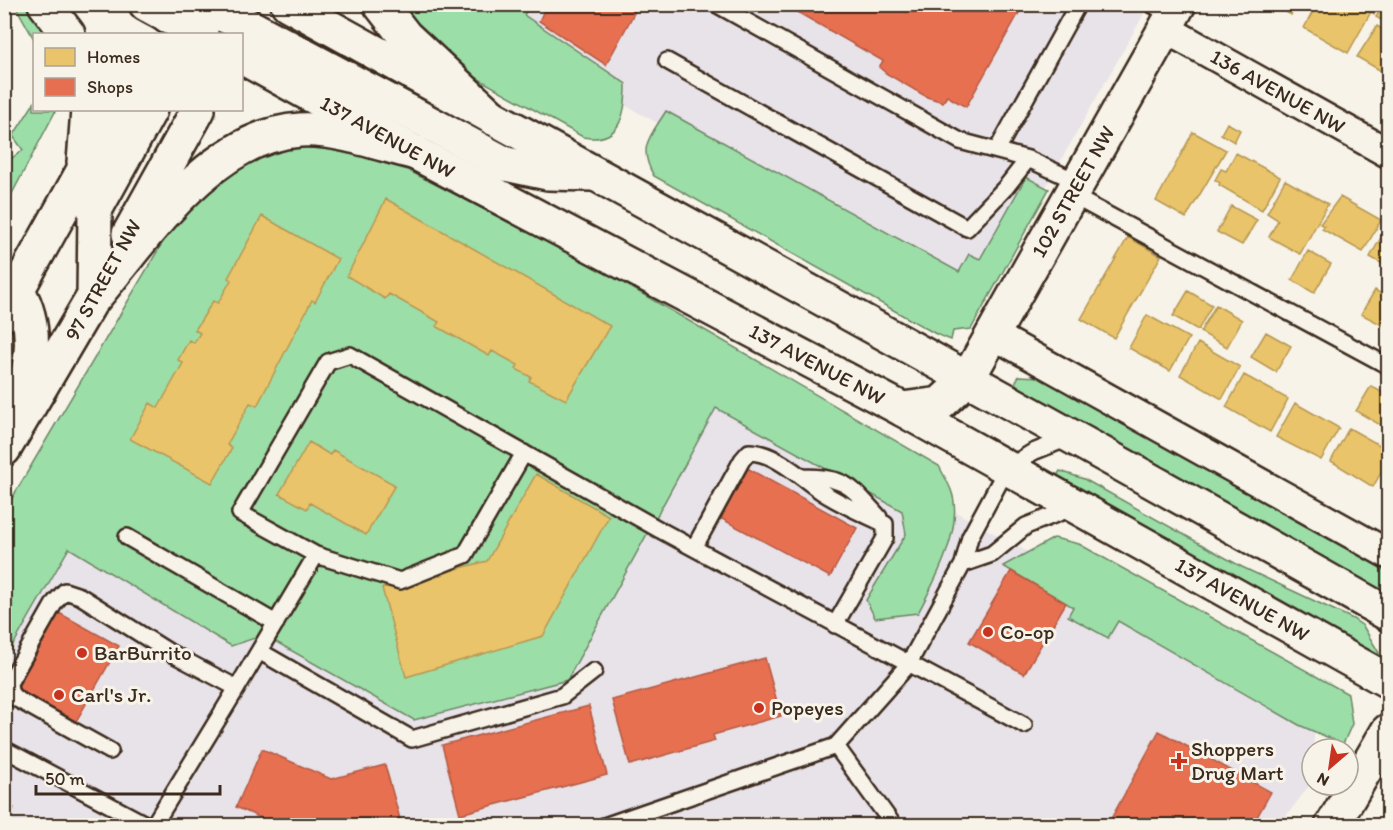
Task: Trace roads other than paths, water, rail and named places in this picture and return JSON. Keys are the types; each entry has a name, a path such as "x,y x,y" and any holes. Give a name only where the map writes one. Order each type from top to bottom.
{"main road":[{"path":"45,4 68,33"},
{"path":"288,4 592,174 968,378 1389,614"},
{"path":"380,4 405,36 493,118"},
{"name":"102 STREET NW","path":"902,409 940,404 968,378 1075,189 1167,13"},
{"path":"182,20 224,15 247,21 506,164 548,173 592,174"},
{"name":"137 AVENUE NW","path":"243,58 416,153 902,409 1389,681"},
{"path":"84,172 88,111"},
{"path":"6,446 33,352 26,305 9,295 84,172 116,111"},
{"path":"93,298 95,210 149,111"},
{"name":"97 STREET NW","path":"6,446 93,298 197,111"},
{"path":"93,298 175,202 212,167 249,143 274,134 301,130 343,135 416,153"},
{"path":"1332,825 1389,731"}],"street":[{"name":"136 AVENUE NW","path":"1167,13 1389,153"},
{"path":"992,334 1389,554"}],"lane":[{"path":"716,4 960,141 1028,159 1075,189 1389,366"},
{"path":"997,150 1078,4"},
{"path":"667,61 967,228 1006,187 1028,159"},
{"path":"524,453 465,555 400,581 316,555 240,513 328,362 350,355 694,548 908,665 1024,725"},
{"path":"604,825 836,746 908,665 963,564 970,537 1007,468 1033,452 1072,436"},
{"path":"694,548 749,452 759,452 803,477 831,477 852,489 885,524 885,538 836,625"},
{"path":"963,564 992,554 1026,526 1076,507"},
{"path":"127,537 276,623"},
{"path":"4,749 151,825 260,651 316,555"},
{"path":"110,751 15,698 10,692 9,683 55,602 65,591 80,596 169,652 237,688"},
{"path":"260,651 412,739 562,696 594,671"},
{"path":"836,746 894,825"}],"place":[{"name":"Co-op","path":"988,632"},
{"name":"BarBurrito","path":"82,653"},
{"name":"Carl's Jr.","path":"59,695"},
{"name":"Popeyes","path":"759,708"},
{"name":"Shoppers Drug Mart","path":"1179,761"}]}
